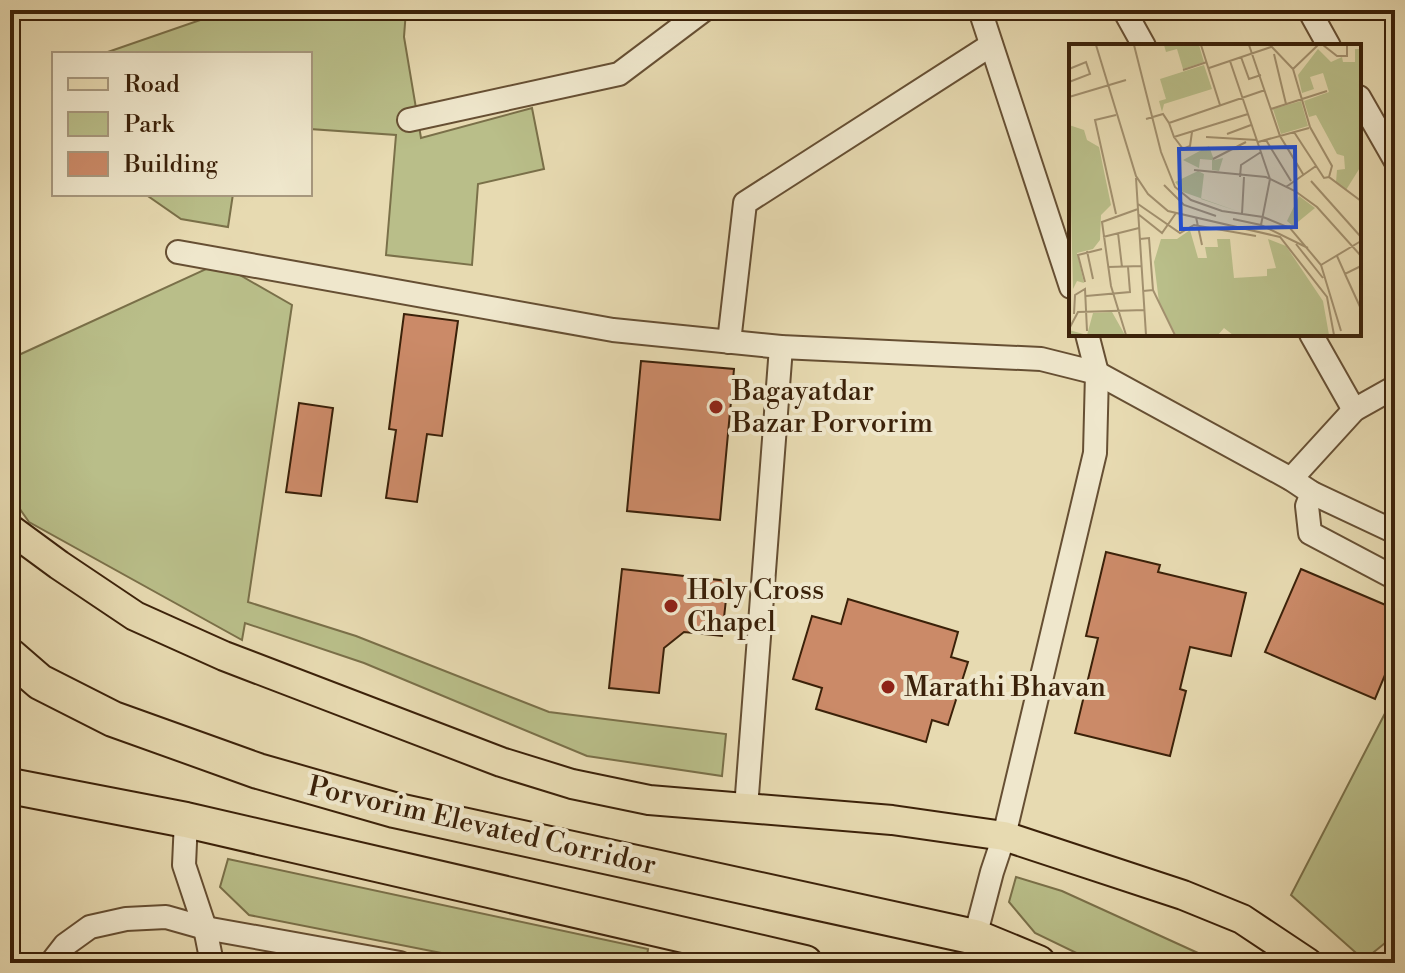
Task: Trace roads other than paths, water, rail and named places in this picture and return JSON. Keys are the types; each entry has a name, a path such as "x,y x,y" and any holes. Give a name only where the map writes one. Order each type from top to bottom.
{"highway":[{"name":"Porvorim Elevated Corridor","path":"10,656 40,682 113,719 258,771 394,810 975,937 1038,963"},
{"path":"10,786 186,820 805,963"}],"main road":[{"path":"10,529 135,616 253,668 501,762 572,784 649,800 892,820 1004,836 1183,895 1242,919 1308,963"}],"street":[{"path":"409,120 619,74 704,10"},
{"path":"980,10 1069,281"},
{"path":"1124,10 1143,44"},
{"path":"1309,10 1328,44"},
{"path":"729,342 745,203 991,45"},
{"path":"1361,100 1395,160"},
{"path":"178,252 613,330 781,347 1041,359 1097,373 1312,493 1395,532"},
{"path":"975,937 1004,836 1095,453 1097,373 1088,336"},
{"path":"1312,336 1354,410"},
{"path":"746,808 781,347"},
{"path":"1291,479 1354,410 1395,387"},
{"path":"1312,493 1307,506 1310,533 1395,578"},
{"path":"186,820 184,865 205,928 212,963"},
{"path":"51,963 65,945 90,927 126,919 166,917 205,928 400,963"}],"place":[{"name":"Bagayatdar Bazar Porvorim","path":"716,407"},
{"name":"Holy Cross Chapel","path":"671,606"},
{"name":"Marathi Bhavan","path":"888,687"}]}
